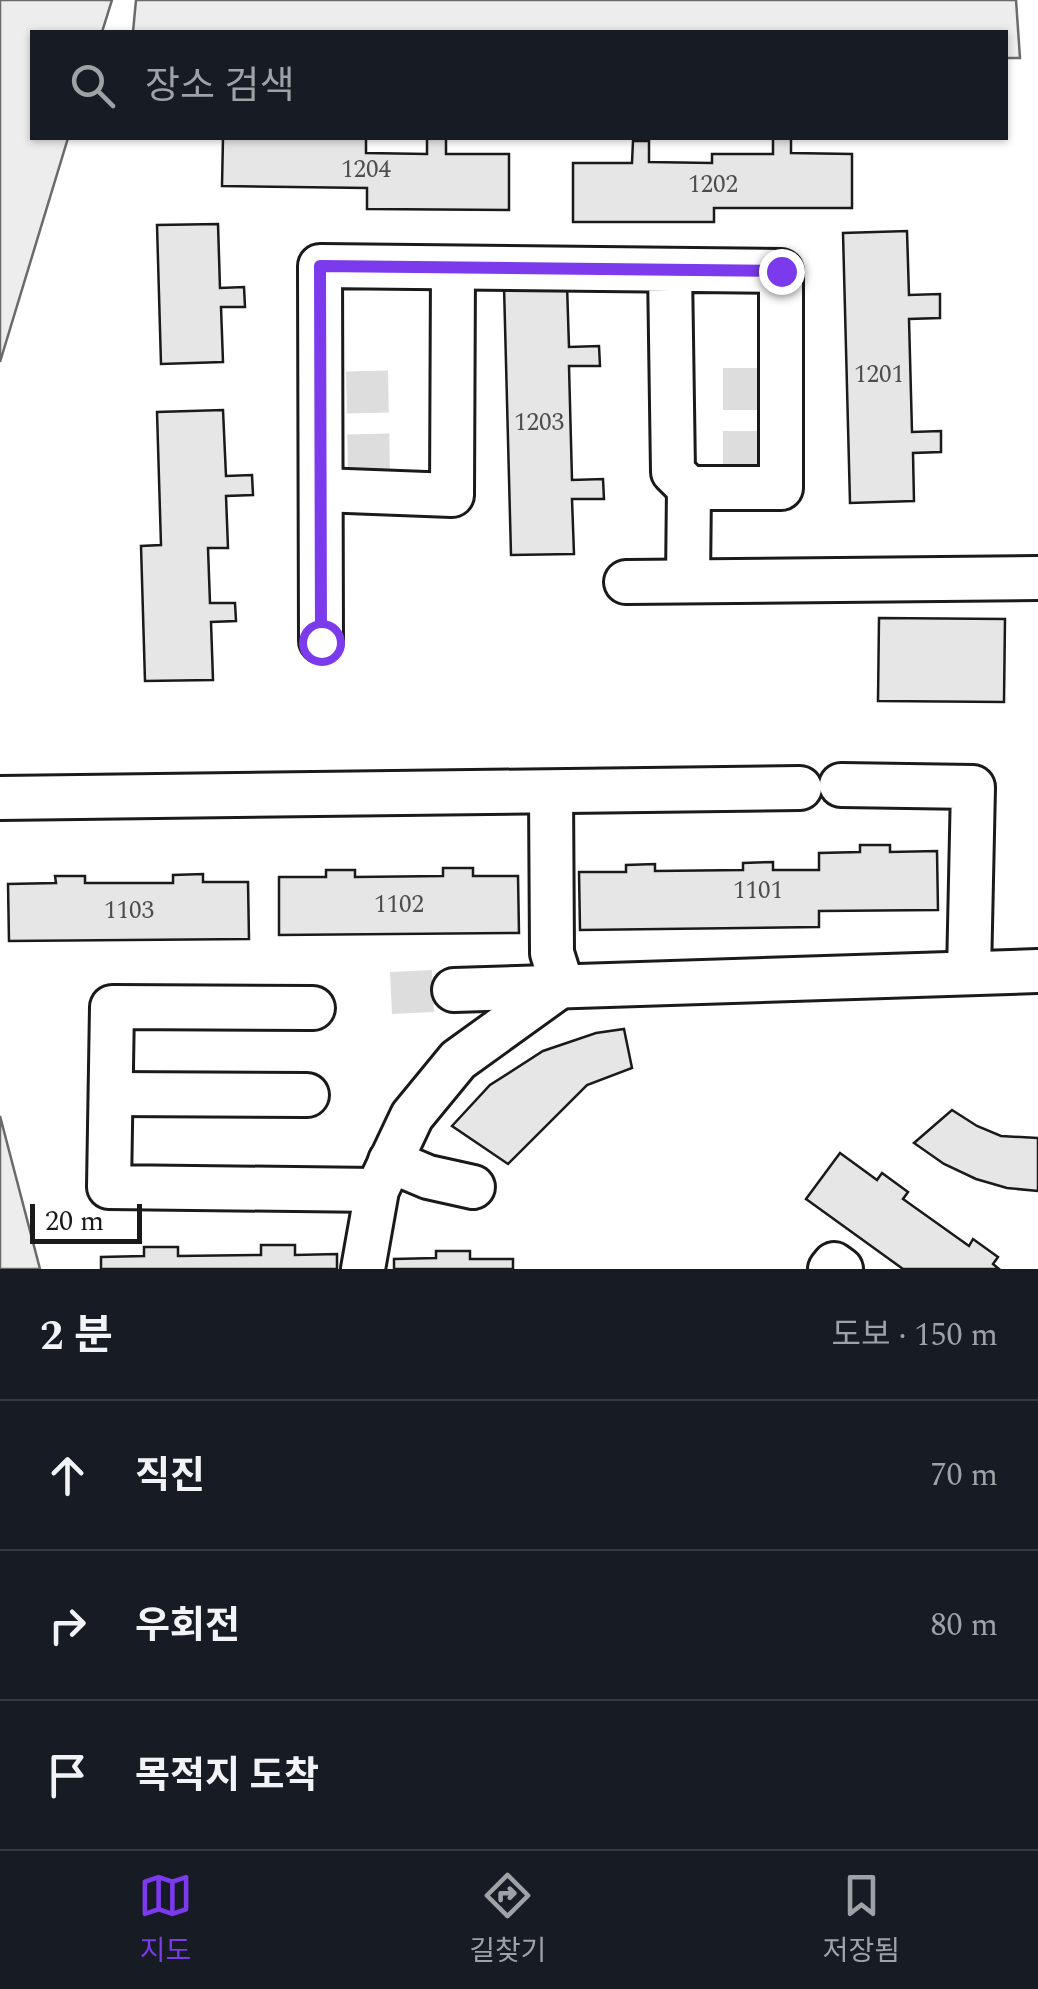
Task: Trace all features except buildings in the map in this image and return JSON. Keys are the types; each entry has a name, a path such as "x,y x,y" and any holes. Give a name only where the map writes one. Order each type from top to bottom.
{"lane":[{"path":"321,642 320,266 781,271 781,488 744,479 689,488"},
{"path":"321,490 369,482 452,495 452,268"},
{"path":"670,270 673,472 689,488 688,582"},
{"path":"626,582 1038,578"},
{"path":"0,798 973,787 969,973"},
{"path":"551,792 552,953 562,985"},
{"path":"454,990 1038,971"},
{"path":"363,1269 384,1176 412,1116 458,1060 562,985"},
{"path":"313,1008 112,1007 110,1187 384,1176 428,1178 473,1187"},
{"path":"111,1094 308,1095"},
{"path":"830,1269 834,1264 841,1269"}],"shaded area":[{"path":"0,0 112,0 103,30 30,30 30,140 67,140 0,362"},
{"path":"136,0 1016,0 1020,58 1008,58 1008,30 133,30"},
{"path":"0,1116 40,1269 0,1269"}],"tunnel":[{"path":"744,368 744,468"},
{"path":"367,371 369,472"},
{"path":"391,993 454,990"}],"route":[{"path":"321,642 320,266 781,271"}]}
